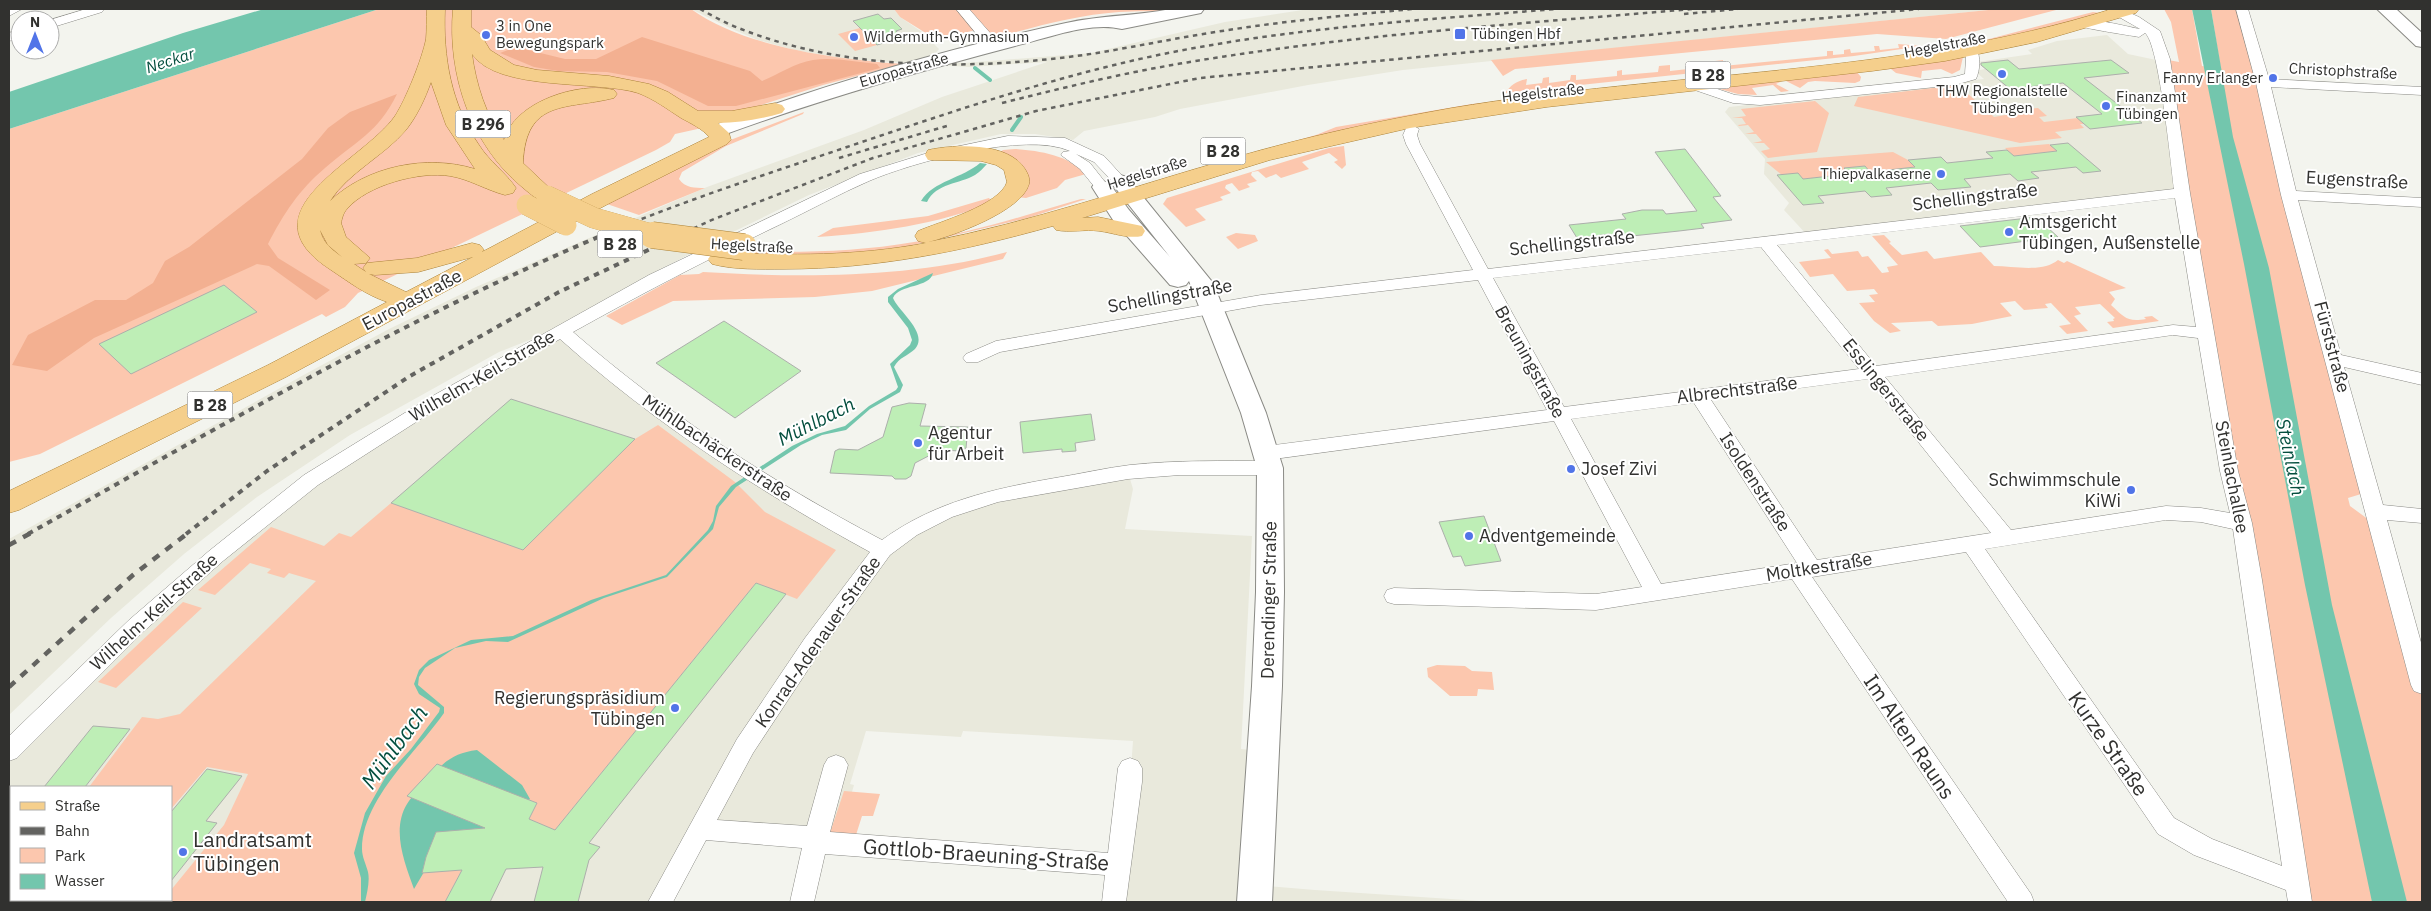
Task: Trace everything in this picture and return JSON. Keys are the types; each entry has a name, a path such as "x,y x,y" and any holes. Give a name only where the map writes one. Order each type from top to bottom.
{"main road":[{"name":"Hegelstraße","path":"436,9 434,42 441,84 456,123 481,163 505,188 537,201 580,213 632,231 699,243 744,247 833,247 926,236 1290,148 1407,123 1517,106 1692,84 1882,64 1970,51 2083,17"},
{"name":"Hegelstraße","path":"462,9 461,29 466,74 484,126 494,144 525,180 537,201 560,223 599,238 658,252 720,259 797,262 858,259 936,247 1015,229 1116,191 1257,142 1360,118 1490,98 1903,54 2114,11"},
{"path":"461,29 474,39 482,54 494,63 507,69 537,76 636,86 661,96 708,131"},
{"path":"400,293 320,251 311,240 308,222 316,203 324,192 394,130 410,109 434,42"},
{"path":"512,167 513,143 524,122 555,103 588,95 608,94 635,98 708,131"},
{"path":"708,131 732,117 775,109"},
{"name":"Europastraße","path":"9,503 202,409 472,250 708,131"},
{"name":"Europastraße","path":"9,483 400,293 600,199 708,131"},
{"path":"926,236 996,204 1017,188 1019,180 1016,170 1000,158 970,154 936,155"},
{"path":"400,293 375,268 352,254 330,234 328,224 332,214 352,193 400,172 438,168 471,175 505,188"},
{"name":"B 28","path":"1015,229 1086,224 1134,231"},
{"path":"375,268 418,265 472,250"}],"street":[{"path":"9,12 16,9"},
{"path":"60,21 98,9"},
{"path":"962,9 994,46"},
{"name":"Europastraße","path":"775,109 891,73 994,46 1020,44 1195,9"},
{"name":"Fürststraße","path":"2242,9 2263,83 2289,195 2421,675"},
{"path":"2386,9 2422,42"},
{"path":"2114,11 2139,33 2154,43 2161,53"},
{"name":"Steinlachallee","path":"2114,11 2155,34 2161,53 2182,193 2208,334 2229,471 2242,523 2298,892"},
{"name":"Hegelstraße","path":"2083,17 2107,26 2139,33"},
{"name":"Hegelstraße","path":"1692,84 1732,99 1760,101 1954,81 1971,76 1973,58 1970,51"},
{"name":"Christophstraße","path":"2263,83 2422,91"},
{"name":"Europastraße","path":"708,131 781,114 814,97"},
{"name":"Breuningstraße","path":"1412,130 1410,135 1413,144 1481,273 1656,593"},
{"name":"Wilhelm-Keil-Straße","path":"9,751 136,626 265,515 311,480 394,427 655,279 856,180 936,155 997,142 1034,141 1081,162 1116,191"},
{"name":"Derendinger Straße","path":"1116,191 1134,231 1196,301 1209,309"},
{"name":"Derendinger Straße","path":"1116,191 1198,277 1208,296 1209,309 1245,392 1268,460 1268,671 1255,902"},
{"name":"Schellingstraße","path":"972,358 996,347 1261,300 2155,194 2182,193"},
{"name":"Eugenstraße","path":"2289,195 2422,202"},
{"name":"Esslingerstraße","path":"1765,241 2006,538"},
{"name":"Albrechtstraße","path":"1268,460 1558,414 2173,330 2208,334"},
{"name":"Mühlbachäckerstraße","path":"561,331 612,376 745,470 853,535 883,550"},
{"path":"2335,359 2422,379"},
{"name":"Isoldenstraße","path":"1698,395 1804,570"},
{"name":"Konrad-Adenauer-Straße","path":"660,902 745,746 813,644 883,550 910,530 945,512 997,495 1128,472 1268,460"},
{"path":"2376,512 2422,516"},
{"name":"Moltkestraße","path":"1394,596 1596,602 2166,513 2200,515 2242,523"},
{"name":"Kurze Straße","path":"1971,544 2166,826 2202,847 2298,892"},
{"name":"Im Alten Rauns","path":"1804,570 2022,902"},
{"path":"802,902 836,764"},
{"path":"1119,865 1130,768"},
{"path":"699,829 816,840"},
{"name":"Gottlob-Braeuning-Straße","path":"816,840 1119,865 1114,902"}],"shaded area":[{"path":"691,9 894,9 900,17 922,32 939,49 933,56 921,60 964,63 1091,53 1225,22 1309,9 1998,9 1403,70 1308,85 1180,109 1155,117 1084,131 1073,140 1035,134 1001,134 918,153 809,195 737,230 647,276 542,335 499,352 350,435 257,497 184,554 111,618 9,715 9,539 309,372 389,329 476,287 707,187 864,130 942,97 1047,62 969,67 846,59 794,50 758,40"},
{"path":"2107,35 2128,54 2161,61 2178,190 1807,235 1784,210 1789,203 1764,174 1765,159 1725,112 1729,107 1984,79 1975,71 1985,69 1977,62 2032,54 2028,50 2057,41"},
{"path":"642,37 750,71 762,81 793,66 813,60 853,61 877,64 880,68 736,106 708,106 657,81 607,72 558,71 534,67 500,53 516,47 565,59 596,59"},
{"path":"397,94 382,118 366,136 325,168 300,194 286,212 268,244 278,258 330,290 316,300 269,266 257,264 94,338 47,371 12,365 28,335 95,300 126,300 153,283 165,261 189,247 302,159 328,128 350,112"},
{"path":"561,331 612,376 883,550 945,512 1128,472 1133,489 1125,529 1252,536 1241,749 1263,751 1253,902 1114,902 1130,782 1133,741 963,731 961,737 866,731 850,784 854,785 838,840 699,829 660,902 9,902 9,751 96,663 265,515"},
{"path":"1256,885 1315,890 1496,902 1255,902"}],"green space":[{"path":"379,9 691,9 713,22 764,42 821,55 902,64 823,85 743,111 702,128 675,134 670,142 656,150 358,293 345,307 326,317 322,314 40,454 9,462 9,129"},
{"path":"894,9 1195,9 1129,11 1102,14 1053,23 988,40 979,29 937,40 900,17"},
{"path":"1998,9 2060,9 1946,39 1877,34 1515,69 1503,76 1491,60"},
{"path":"2164,9 2192,9 2202,66 2221,70 2211,9 2242,9 2371,491 2348,498 2350,506 2380,528 2422,685 2422,902 2300,902 2163,59 2179,62 2171,22"},
{"path":"2093,12 2100,13 2019,37 1939,53 1888,59 1966,45"},
{"path":"860,28 877,45 855,51 838,34"},
{"path":"1898,44 1922,46 1854,56 1505,93 1514,84 1527,79 1526,85 1542,83 1543,78 1549,77 1549,83 1570,80 1571,75 1576,75 1576,80 1617,76 1617,71 1622,70 1622,75 1658,72 1659,66 1670,65 1670,71 1715,66 1715,61 1723,60 1723,66 1827,56 1827,51 1833,51 1833,55 1844,54 1844,50 1850,49 1851,53 1875,51 1874,46 1879,46 1880,50 1899,48"},
{"path":"1963,57 1960,70 1952,74 1941,69 1922,71 1921,78 1896,73 1891,69 1857,72 1861,77 1860,81 1855,83 1815,81 1808,82 1800,88 1784,80 1776,84 1789,91 1781,92 1773,85 1752,88 1757,95 1738,94 1716,88"},
{"path":"1872,61 1649,86 1422,117 1311,139 1162,181 1161,179 1316,135 1336,127 1472,104"},
{"path":"1958,85 1994,117 2011,114 2008,110 2038,108 2047,116 2039,117 2044,122 2078,118 2084,124 2080,124 2084,128 2055,132 2062,138 2020,143 1854,106 1858,97"},
{"path":"1815,101 1829,113 1817,152 1768,158 1761,151 1770,149 1764,143 1753,143 1762,141 1756,134 1745,134 1754,132 1748,125 1738,125 1746,124 1742,118 1732,118 1746,116 1741,109"},
{"path":"804,112 726,146 682,172 679,179 681,182 694,188 705,188 639,215 607,204 725,142"},
{"path":"2049,144 2057,151 2014,156 2005,148"},
{"path":"1344,146 1346,165 1342,169 1334,162 1338,160 1329,153 1302,162 1309,169 1281,178 1276,174 1266,178 1258,171 1252,172 1251,175 1257,181 1247,184 1250,187 1239,191 1232,183 1226,185 1225,188 1231,193 1220,197 1223,200 1195,209 1206,220 1186,227 1163,204 1167,198 1329,148"},
{"path":"1003,150 1034,151 1062,158 1071,162 1086,174 1065,180 1057,188 1026,198 1015,197 999,153"},
{"path":"1893,152 1908,160 1915,167 1870,172 1865,166 1844,168 1849,174 1803,179 1782,175 1766,162"},
{"path":"989,198 993,203 928,222 862,233 817,237 833,228 928,216"},
{"path":"1086,199 1028,218 896,249 839,255 732,254 738,251 804,252 848,250 914,242 977,229"},
{"path":"1236,233 1255,235 1258,241 1238,249 1226,237"},
{"path":"1884,235 1891,242 1889,243 1902,255 1927,251 1934,259 1981,252 1994,266 2027,268 2044,266 2058,260 2064,263 2067,261 2126,288 2109,292 2115,299 2111,305 2123,316 2134,320 2146,319 2144,317 2152,316 2159,321 2113,328 2107,322 2114,321 2113,319 2115,318 2100,304 2075,307 2081,314 2074,316 2088,331 2067,334 2059,326 2071,324 2051,303 2045,304 2048,308 2024,310 2015,301 2000,303 2012,316 1972,324 1938,326 1932,321 1891,323 1901,331 1890,333 1874,321 1859,303 1875,302 1869,295 1878,294 1874,289 1847,291 1833,274 1810,277 1799,262 1831,258 1824,250 1828,249 1832,254 1858,251 1862,257 1868,256 1882,273 1889,272 1887,267 1898,265 1872,236"},
{"path":"1007,252 1003,259 872,291 815,297 673,301 622,325 606,316 680,275 703,272 778,275 856,274 933,267 971,261"},
{"path":"658,425 735,482 765,512 836,550 797,599 756,583 555,830 529,819 537,803 437,764 408,796 468,821 422,873 456,870 464,866 445,902 162,902 172,901 172,889 224,825 248,774 207,767 172,808 172,786 90,786 142,717 158,719 180,714 316,581 289,573 284,578 267,573 271,569 250,563 215,595 198,590 271,527 324,546 339,533 351,537 391,503 523,550 635,439"},
{"path":"183,602 202,608 116,688 98,682"},
{"path":"1437,665 1465,666 1472,671 1492,672 1494,690 1478,689 1477,696 1450,696 1428,677 1427,668"},
{"path":"844,791 880,794 873,816 862,816 855,838 829,836"}],"water":[{"name":"Neckar","path":"264,9 379,9 9,129 9,92 183,33"},
{"name":"Steinlach","path":"2192,9 2211,9 2233,137 2269,268 2332,605 2407,902 2372,902 2305,585 2244,264"},
{"path":"980,163 987,164 975,175 942,187 927,202 921,201 926,194 940,184"},
{"path":"933,273 931,278 921,284 901,290 893,298 916,329 918,336 918,343 915,349 898,361 894,367 903,385 900,392 870,409 846,430 822,435 801,445 736,487 719,507 713,529 667,577 604,598 508,642 486,641 455,648 425,668 419,677 418,685 444,707 444,713 393,777 371,812 364,830 362,849 369,876 365,902 361,902 361,878 354,853 365,813 386,776 411,749 440,708 419,694 414,684 419,670 429,660 471,640 513,636 591,600 666,575 708,530 713,521 716,506 731,486 792,446 817,434 845,426 869,406 896,390 898,387 890,364 910,345 912,340 908,328 888,302 888,297 898,289"},
{"path":"477,750 522,785 530,799 478,841 424,872 414,889 401,847 400,825 402,814 411,798 443,764 455,756"}],"building":[{"path":"878,14 884,19 891,18 902,29 896,31 903,37 877,45 853,21"},
{"path":"2008,60 2019,69 2111,60 2129,73 2084,78 2142,123 2090,129 2076,117 2102,114 2063,83 2010,89 1981,65 1981,63"},
{"name":"Thiepvalkaserne","path":"2068,143 2101,171 2083,173 2076,167 2031,172 2039,178 2018,181 2010,174 1964,179 1971,187 1938,190 1931,183 1886,188 1892,195 1871,197 1865,191 1818,196 1824,203 1803,205 1777,175 1798,173 1803,179 1849,174 1844,168 1865,166 1870,172 1915,167 1908,160 1941,157 1947,163 1993,158 1986,152 2007,150 2014,156 2057,151 2050,145"},
{"path":"1685,149 1721,196 1713,197 1732,220 1701,224 1704,228 1679,231 1613,238 1610,234 1577,238 1569,225 1626,219 1622,214 1642,210 1663,210 1666,214 1697,211 1655,152"},
{"name":"Amtsgericht Tübingen, Außenstelle","path":"2036,217 2058,237 1980,247 1960,226"},
{"path":"224,285 257,312 131,374 99,344"},
{"path":"724,321 801,371 735,418 656,363"},
{"path":"511,399 635,439 523,550 391,503"},
{"name":"Agentur für Arbeit","path":"909,403 926,404 920,426 968,427 966,448 961,451 940,450 915,463 911,476 906,479 895,479 892,476 830,473 835,451 839,449 858,450 883,437 892,407"},
{"path":"1091,414 1095,440 1075,443 1076,451 1062,452 1062,449 1023,453 1020,422"},
{"name":"Adventgemeinde","path":"1484,516 1501,561 1465,566 1461,556 1453,557 1439,522"},
{"name":"Regierungspräsidium Tübingen","path":"756,583 786,594 589,843 600,847 589,860 578,902 534,902 543,867 506,869 490,902 445,902 462,870 422,873 436,832 485,828 407,796 437,764 537,803 529,819 555,830"},
{"path":"93,726 130,729 86,786 45,786"},
{"name":"Landratsamt Tübingen","path":"207,769 242,776 206,821 217,823 172,880 172,811"}],"waterway":[{"name":"Mühlbach","path":"975,68 990,80"},
{"name":"Mühlbach","path":"1012,130 1021,117"}],"railway":[{"path":"700,9 741,29 782,43 824,53 867,60 954,64 998,63 1084,55 1246,27 1413,9"},
{"path":"600,236 753,178 1022,90 1110,66 1200,47 1288,34 1377,24 1555,9"},
{"path":"1002,103 1087,82 1151,69 1301,46 1432,31 1692,9"},
{"path":"1684,14 1738,9"},
{"path":"677,236 714,219 873,158 1036,111 1200,78 1919,9"},
{"path":"839,158 950,125"},
{"path":"28,534 241,415 383,339 456,302 603,235"},
{"path":"186,534 267,471 410,376 559,292 680,235"},
{"path":"9,545 31,533"},
{"path":"9,687 133,575 188,533"}],"place":[{"name":"Tübingen Hbf","path":"1460,34"},
{"name":"3 in One Bewegungspark","path":"486,35"},
{"name":"Wildermuth-Gymnasium","path":"854,37"},
{"name":"THW Regionalstelle Tübingen","path":"2002,74"},
{"name":"Fanny Erlanger","path":"2273,78"},
{"name":"Finanzamt Tübingen","path":"2106,106"},
{"name":"Thiepvalkaserne","path":"1941,174"},
{"name":"Amtsgericht Tübingen, Außenstelle","path":"2009,232"},
{"name":"Agentur für Arbeit","path":"918,443"},
{"name":"Josef Zivi","path":"1571,469"},
{"name":"Schwimmschule KiWi","path":"2131,490"},
{"name":"Adventgemeinde","path":"1469,536"},
{"name":"Regierungspräsidium Tübingen","path":"675,708"},
{"name":"Landratsamt Tübingen","path":"183,852"}]}
